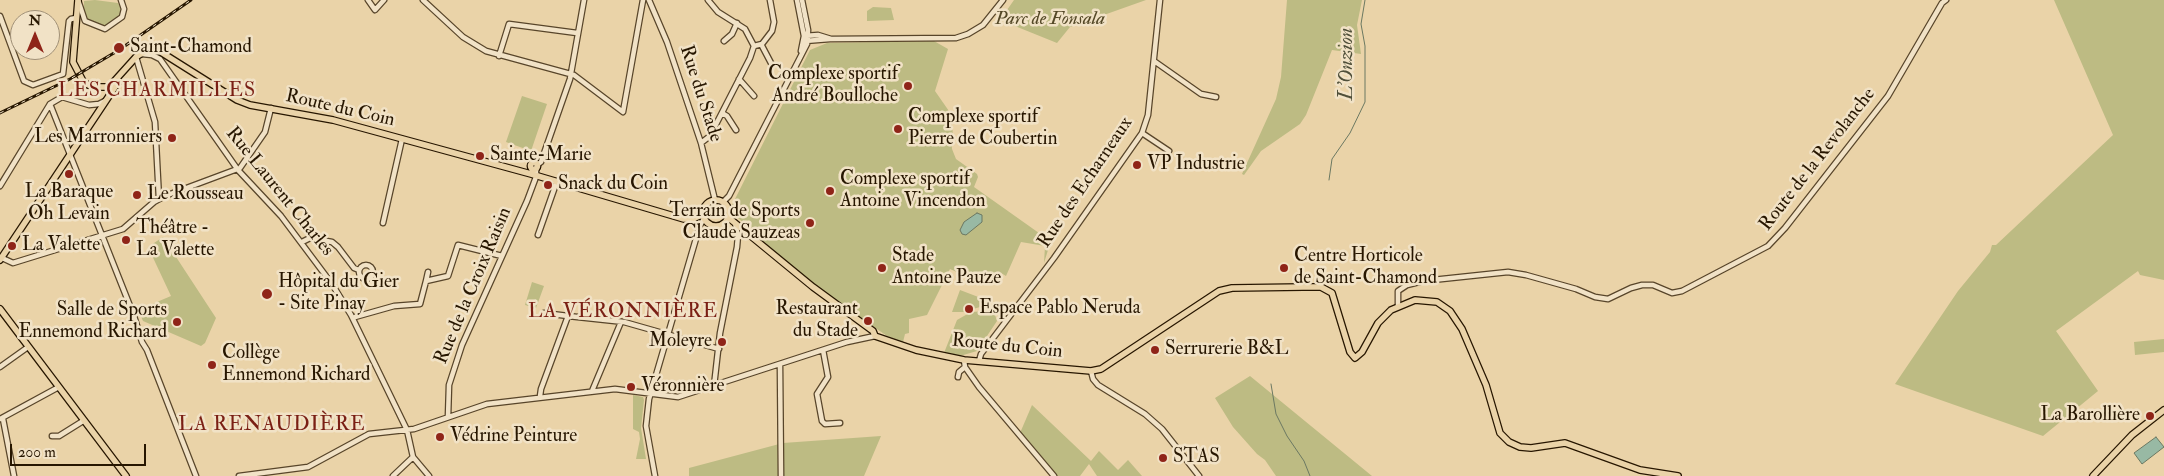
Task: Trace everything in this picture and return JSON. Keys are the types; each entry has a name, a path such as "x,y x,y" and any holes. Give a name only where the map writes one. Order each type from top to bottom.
{"main road":[{"path":"78,0 74,18 74,67 88,85 105,88 114,84 139,56 152,49 164,52"},
{"name":"Route du Coin","path":"164,52 236,100 323,117 524,172 536,169"},
{"path":"0,259 88,130 121,76"},
{"path":"105,88 105,103"},
{"path":"524,172 536,169 545,178 684,219 703,217"},
{"path":"715,200 723,202 729,208 729,218 726,223 718,227 710,225 703,217 706,204 715,200"},
{"name":"Route du Coin","path":"729,218 833,303 873,331 875,336 964,364 979,361 1091,371 1110,365 1149,336 1219,291 1232,288 1321,287 1332,293 1350,352 1355,358 1362,352 1378,323 1398,305"},
{"path":"1398,305 1415,300 1437,302 1450,311 1462,329 1486,385 1500,434 1509,442 1520,448 1565,444 1640,470 1678,476"},
{"path":"0,309 126,476"},
{"path":"2093,476 2132,435 2164,410"}],"street":[{"path":"78,0 85,21 105,29 122,17 122,2"},
{"path":"368,0 375,10 384,0"},
{"path":"423,0 463,37 486,51 570,74 606,98 622,112 624,111 643,0"},
{"name":"Rue de la Croix Raisin","path":"448,416 449,385 462,345 502,256 536,169 541,162 570,74 584,0"},
{"name":"Rue du Stade","path":"649,0 667,42 701,143 715,200"},
{"path":"701,143 708,140 754,46 749,34 737,23 718,12 708,0"},
{"path":"754,46 761,44 770,35 774,26 770,0"},
{"path":"797,0 806,38"},
{"path":"723,202 729,196 799,57 806,38 802,0"},
{"path":"806,38 956,38 968,34 983,25 1003,0"},
{"name":"Rue des Echarneaux","path":"979,361 981,354 1054,258 1142,133 1148,115 1160,0"},
{"name":"Route de la Revolanche","path":"1398,305 1398,291 1407,285 1423,281 1508,272 1526,275 1576,289 1595,297 1608,299 1631,288 1642,286 1653,285 1672,293 1682,291 1768,246 1786,228 1888,96 1942,1"},
{"path":"0,16 24,81 33,85 63,74 69,21 74,18"},
{"path":"724,41 732,34 737,23"},
{"path":"499,56 508,24 577,33"},
{"path":"761,44 771,63"},
{"path":"159,199 155,122 139,56 152,55 160,59 164,52"},
{"name":"Rue Laurent Charles","path":"160,59 238,170 278,212 332,284 351,315 407,430 414,456"},
{"path":"1154,61 1201,94 1216,98"},
{"path":"739,79 745,83 754,96"},
{"path":"0,186 50,104 62,97 84,104 105,103"},
{"path":"50,104 196,476"},
{"path":"84,104 94,112 88,130"},
{"path":"0,259 11,264 102,236 126,226 159,199 169,194 238,170 265,132 270,108"},
{"path":"722,113 727,116 736,130"},
{"path":"1142,133 1169,151"},
{"path":"383,223 402,139"},
{"path":"538,235 557,181"},
{"path":"655,476 646,426 650,394 703,217"},
{"path":"714,386 737,247 738,236 734,222"},
{"path":"302,242 310,238 332,242 354,268 359,270"},
{"path":"426,281 448,276 458,245 502,256"},
{"path":"355,317 394,306 420,304 428,272"},
{"path":"544,313 621,322 719,349"},
{"path":"540,396 568,316"},
{"path":"592,391 621,322"},
{"path":"239,476 308,467 370,434 423,427 448,416 487,404 592,391 624,390 672,398 823,350 875,336"},
{"path":"0,367 28,347"},
{"path":"823,350 827,378 817,394 822,421 825,424 840,424"},
{"path":"958,377 964,364 979,387 1054,476"},
{"path":"780,365 780,476"},
{"path":"1091,371 1093,379 1098,385 1145,414 1162,429 1199,476"},
{"path":"14,476 1,419 58,388"},
{"path":"52,436 59,436 83,421"},
{"path":"393,476 414,456 429,476"}],"green space":[{"path":"95,0 118,3 122,10 122,16 104,27 88,22 84,15 84,1"},
{"name":"Parc de Fonsala","path":"1014,0 1146,0 1070,27 1057,43 1000,20"},
{"path":"1287,0 1362,0 1357,25 1361,54 1332,50 1306,115 1300,124 1261,151 1244,175 1242,174 1276,99 1281,77"},
{"path":"2054,0 2164,0 2164,280 2140,275 2138,271 2056,331 2098,391 2043,436 1895,384 1958,291 1990,252 1992,245 1996,245 2113,135"},
{"path":"873,7 891,8 894,20 867,21 867,11"},
{"name":"Complexe sportif Antoine Vincendon","path":"934,41 948,49 935,91 951,114 952,149 956,159 977,174 978,177 974,187 1046,238 1044,241 1048,244 1048,250 1044,263 1045,246 1021,242 1006,276 1001,273 986,276 984,281 986,285 950,269 927,315 909,319 909,333 905,334 903,342 887,336 806,280 738,218 732,205 810,50 827,43"},
{"path":"522,96 547,104 531,151 506,142"},
{"path":"163,237 216,318 205,343 201,346 143,321 138,310 171,296 148,247"},
{"path":"532,282 544,286 536,308 525,305"},
{"path":"960,290 981,298 980,307 963,312 952,312"},
{"path":"971,312 994,312 997,321 977,351 960,356 944,353 957,320"},
{"path":"2164,339 2164,352 2135,355 2134,342"},
{"path":"1250,376 1372,476 1276,476 1265,460 1257,454 1233,427 1215,398"},
{"path":"633,395 643,397 644,400 641,428 646,459 636,459 640,439 639,432 633,429"},
{"path":"1032,405 1091,461 1099,451 1118,470 1128,460 1142,476 1097,476 1089,464 1080,476 1057,476 1020,433"},
{"path":"881,436 864,476 689,476 689,468 783,443"}],"shaded area":[{"path":"977,213 982,215 982,222 966,235 962,234 960,230 964,222"},
{"path":"2156,437 2164,447 2142,464 2134,453"}],"waterway":[{"name":"L'Onzion","path":"1329,180 1332,159 1350,133 1365,102 1365,46 1361,24 1365,0"},
{"name":"L'Onzion","path":"1271,384 1276,414 1287,436 1304,461 1310,476"}],"railway":[{"path":"0,113 70,79 119,50 191,0"}],"place":[{"name":"Saint-Chamond","path":"119,48"},
{"name":"Complexe sportif André Boulloche","path":"908,86"},
{"name":"Complexe sportif Pierre de Coubertin","path":"898,129"},
{"name":"Les Marronniers","path":"172,138"},
{"name":"Sainte-Marie","path":"480,156"},
{"name":"VP Industrie","path":"1137,165"},
{"name":"La Baraque Oh Levain","path":"69,174"},
{"name":"Snack du Coin","path":"548,185"},
{"name":"Complexe sportif Antoine Vincendon","path":"830,191"},
{"name":"Le Rousseau","path":"137,195"},
{"name":"Terrain de Sports Claude Sauzeas","path":"810,223"},
{"name":"Théâtre - La Valette","path":"126,240"},
{"name":"La Valette","path":"12,246"},
{"name":"Stade Antoine Pauze","path":"882,268"},
{"name":"Centre Horticole de Saint-Chamond","path":"1284,268"},
{"name":"Hôpital du Gier - Site Pinay","path":"267,294"},
{"name":"Espace Pablo Neruda","path":"969,309"},
{"name":"Restaurant du Stade","path":"868,321"},
{"name":"Salle de Sports Ennemond Richard","path":"177,322"},
{"name":"Moleyre","path":"722,342"},
{"name":"Serrurerie B&L","path":"1155,350"},
{"name":"Collège Ennemond Richard","path":"212,365"},
{"name":"Véronnière","path":"631,387"},
{"name":"La Barollière","path":"2150,416"},
{"name":"Védrine Peinture","path":"440,437"},
{"name":"STAS","path":"1163,458"}],"district":[{"name":"LES CHARMILLES","path":"157,92"},
{"name":"LA VÉRONNIÈRE","path":"623,313"},
{"name":"LA RENAUDIÈRE","path":"272,426"}]}
